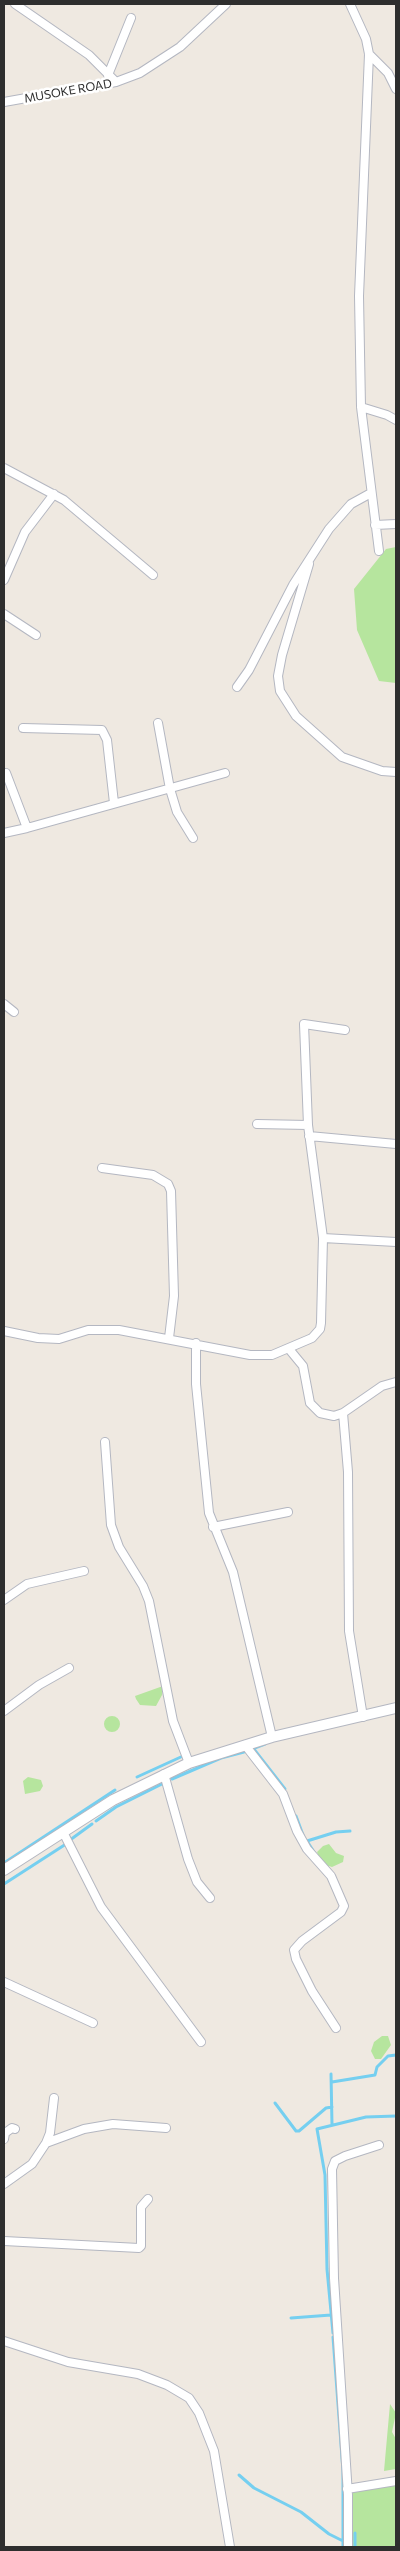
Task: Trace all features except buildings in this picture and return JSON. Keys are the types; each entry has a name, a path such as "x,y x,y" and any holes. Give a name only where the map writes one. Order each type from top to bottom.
{"street":[{"name":"MUSOKE ROAD","path":"4,102 116,82 140,73 180,47 226,4"},
{"path":"350,4 366,38 369,54 359,296 361,408 379,551"},
{"path":"20,5 89,55 116,82"},
{"path":"108,75 132,18"},
{"path":"369,54 388,73 396,89"},
{"path":"361,408 387,415 396,420"},
{"path":"4,468 54,494 88,519 153,575"},
{"path":"237,687 249,670 293,585 309,564 339,516 352,504 371,493"},
{"path":"4,580 25,532 54,494"},
{"path":"375,525 396,524"},
{"path":"309,564 282,655 278,676 280,691 296,716 342,757 382,771 396,772"},
{"path":"4,614 36,635"},
{"path":"158,722 170,789 177,812 193,838"},
{"path":"23,728 102,730 107,740 114,802"},
{"path":"4,833 225,773"},
{"path":"6,774 27,828"},
{"path":"4,1004 14,1012"},
{"path":"4,1331 38,1338 59,1339 88,1330 103,1330 169,1338 250,1355 272,1355 312,1338 320,1329 323,1238 308,1125 304,1024 345,1030"},
{"path":"257,1124 308,1125"},
{"path":"309,1136 396,1144"},
{"path":"102,1168 153,1175 168,1184 171,1191 174,1296 169,1338"},
{"path":"323,1238 396,1242"},
{"path":"196,1343 196,1384 207,1475 208,1503 213,1527 234,1576 272,1737"},
{"path":"288,1349 303,1366 308,1395 314,1409 329,1416 343,1413 382,1386 396,1382"},
{"path":"343,1413 348,1472 349,1631 363,1717"},
{"path":"105,1442 111,1525 119,1547 149,1601 173,1721 189,1763"},
{"path":"213,1527 288,1512"},
{"path":"4,1600 27,1584 84,1571"},
{"path":"4,1712 38,1685 69,1668"},
{"path":"4,1870 64,1834 114,1800 189,1763 272,1737 396,1708"},
{"path":"245,1745 283,1794 297,1831 307,1849 331,1876 344,1906 341,1912 302,1941 294,1950 296,1959 312,1991 336,2028"},
{"path":"164,1774 188,1859 197,1882 210,1898"},
{"path":"64,1834 101,1907 201,2042"},
{"path":"4,1982 92,2023"},
{"path":"4,2184 32,2164 46,2143 50,2133 54,2098"},
{"path":"46,2143 96,2125 126,2124 166,2128"},
{"path":"4,2139 5,2133 12,2128 15,2129"},
{"path":"348,2547 347,2489 334,2278 332,2170 335,2161 379,2145"},
{"path":"4,2241 139,2248 141,2246 140,2207 148,2199"},
{"path":"4,2342 68,2362 138,2374 167,2385 189,2398 199,2413 214,2451 230,2547"},
{"path":"347,2489 396,2481"}],"green space":[{"path":"396,547 396,683 379,681 357,630 354,589 386,549"},
{"path":"163,1686 162,1695 156,1706 140,1705 136,1699 135,1696"},
{"path":"109,1716 115,1716 120,1721 118,1730 109,1732 104,1727 104,1721"},
{"path":"28,1777 41,1780 43,1786 40,1791 25,1794 23,1781"},
{"path":"329,1844 336,1853 344,1856 343,1862 332,1867 322,1864 317,1852 323,1846"},
{"path":"382,2036 388,2036 391,2045 381,2059 375,2059 371,2051 374,2042"},
{"path":"390,2404 396,2413 392,2432 396,2439 396,2469 384,2471"},
{"path":"396,2483 396,2547 353,2547 353,2534 350,2531 352,2492"}],"waterway":[{"path":"252,1749 265,1744"},
{"path":"253,1748 285,1789"},
{"path":"172,1779 221,1758 244,1752"},
{"path":"137,1777 183,1756"},
{"path":"96,1821 116,1807 164,1783"},
{"path":"4,1863 115,1790"},
{"path":"296,1816 303,1835"},
{"path":"70,1840 92,1824"},
{"path":"314,1852 307,1841 336,1832 350,1831"},
{"path":"4,1884 66,1844"},
{"path":"332,2082 375,2075 377,2067 388,2056 396,2055"},
{"path":"331,2074 332,2125"},
{"path":"275,2103 296,2131 299,2131 326,2108 332,2107"},
{"path":"333,2333 327,2269 325,2175 317,2129 366,2117 396,2116"},
{"path":"291,2318 331,2315"},
{"path":"333,2337 343,2471 343,2547"},
{"path":"239,2475 254,2488 301,2512 329,2534 343,2541"},
{"path":"355,2533 355,2547"}]}
